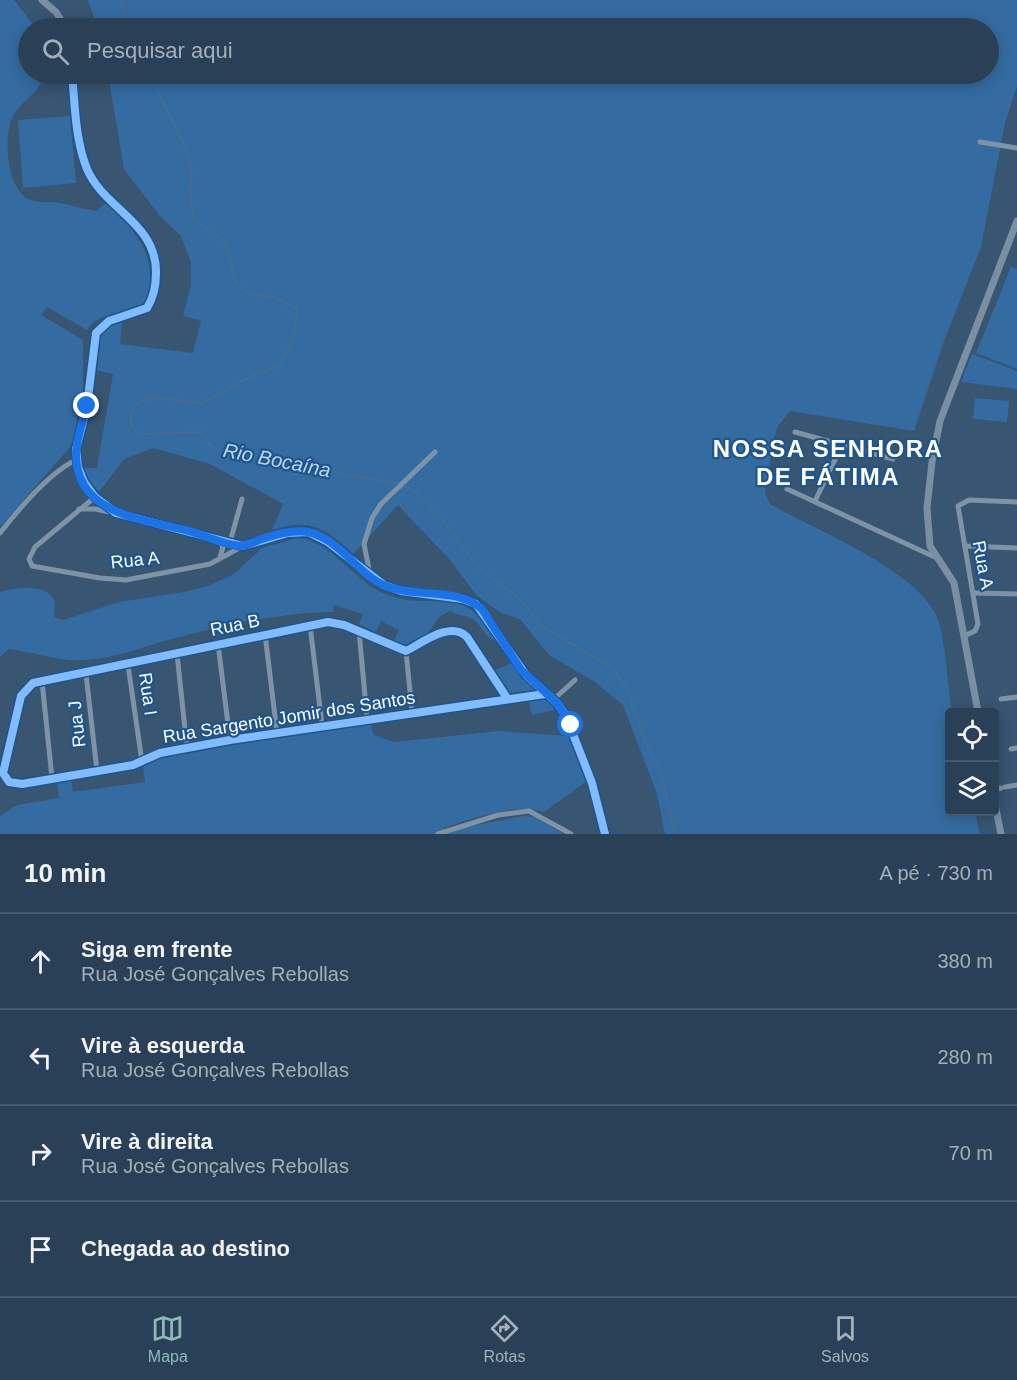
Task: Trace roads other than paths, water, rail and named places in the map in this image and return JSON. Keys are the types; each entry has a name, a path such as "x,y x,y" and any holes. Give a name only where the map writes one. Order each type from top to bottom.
{"street":[{"path":"42,0 60,18"},
{"path":"73,84 77,123 87,168 102,191 144,234 154,254 156,276 154,293 147,308 109,321 96,333 76,460 81,478 95,496 116,513"},
{"path":"980,142 1017,148"},
{"path":"977,708 954,583 930,546 927,520 936,438 947,402 1017,222"},
{"path":"795,432 841,447 893,459"},
{"path":"815,501 841,447"},
{"path":"370,576 364,544 366,532 378,508 435,452"},
{"path":"0,532 18,510 76,460"},
{"path":"787,489 938,558"},
{"path":"77,510 95,496"},
{"path":"230,543 242,499"},
{"name":"Rua A","path":"964,636 974,632 977,627 974,593 957,510 960,503 969,500 1017,502"},
{"path":"77,510 95,509 116,513 243,546 288,533 308,532 328,542 370,576 396,590 452,597 476,604 521,670 553,700 566,716 579,745 605,834"},
{"name":"Rua A","path":"77,510 35,547 30,561 39,569 119,580 206,564 243,546"},
{"path":"218,539 223,549 219,558"},
{"path":"965,546 1017,548"},
{"path":"974,593 1017,594"},
{"name":"Rua B","path":"42,681 86,674 265,634 334,622 406,651"},
{"path":"310,625 322,725"},
{"path":"359,631 367,718"},
{"path":"412,712 406,651 445,632 460,632 467,637 507,698"},
{"path":"265,634 277,733"},
{"path":"218,644 230,740"},
{"path":"177,654 187,748"},
{"name":"Rua I","path":"128,665 142,762"},
{"name":"Rua J","path":"86,674 97,771"},
{"path":"553,700 575,680"},
{"path":"42,681 52,778"},
{"name":"Rua Sargento Jomir dos Santos","path":"42,681 28,686 21,696 4,764 6,780 20,784 142,762 156,754 230,740 367,718 545,694"},
{"path":"1001,699 1017,697"},
{"path":"1000,788 1017,785"},
{"path":"438,834 498,815 529,811 571,834"},
{"path":"997,816 1000,834"}],"waterway":[{"name":"Rio Bocaína","path":"121,0 127,18"},
{"name":"Rio Bocaína","path":"154,84 186,149 192,171 190,190 194,220 225,241 236,283 249,294 276,298 297,309 293,340 280,365 250,377 202,403 154,398 138,403 131,412 131,425 139,434 203,432 211,447 280,465 314,465 345,475 399,483"},
{"name":"Rio Bocaína","path":"403,485 416,492 443,521 479,569 519,598 542,626 612,668 628,689 648,748 661,773 675,834"}],"district":[{"name":"NOSSA SENHORA DE FÁTIMA","path":"828,463"}]}
